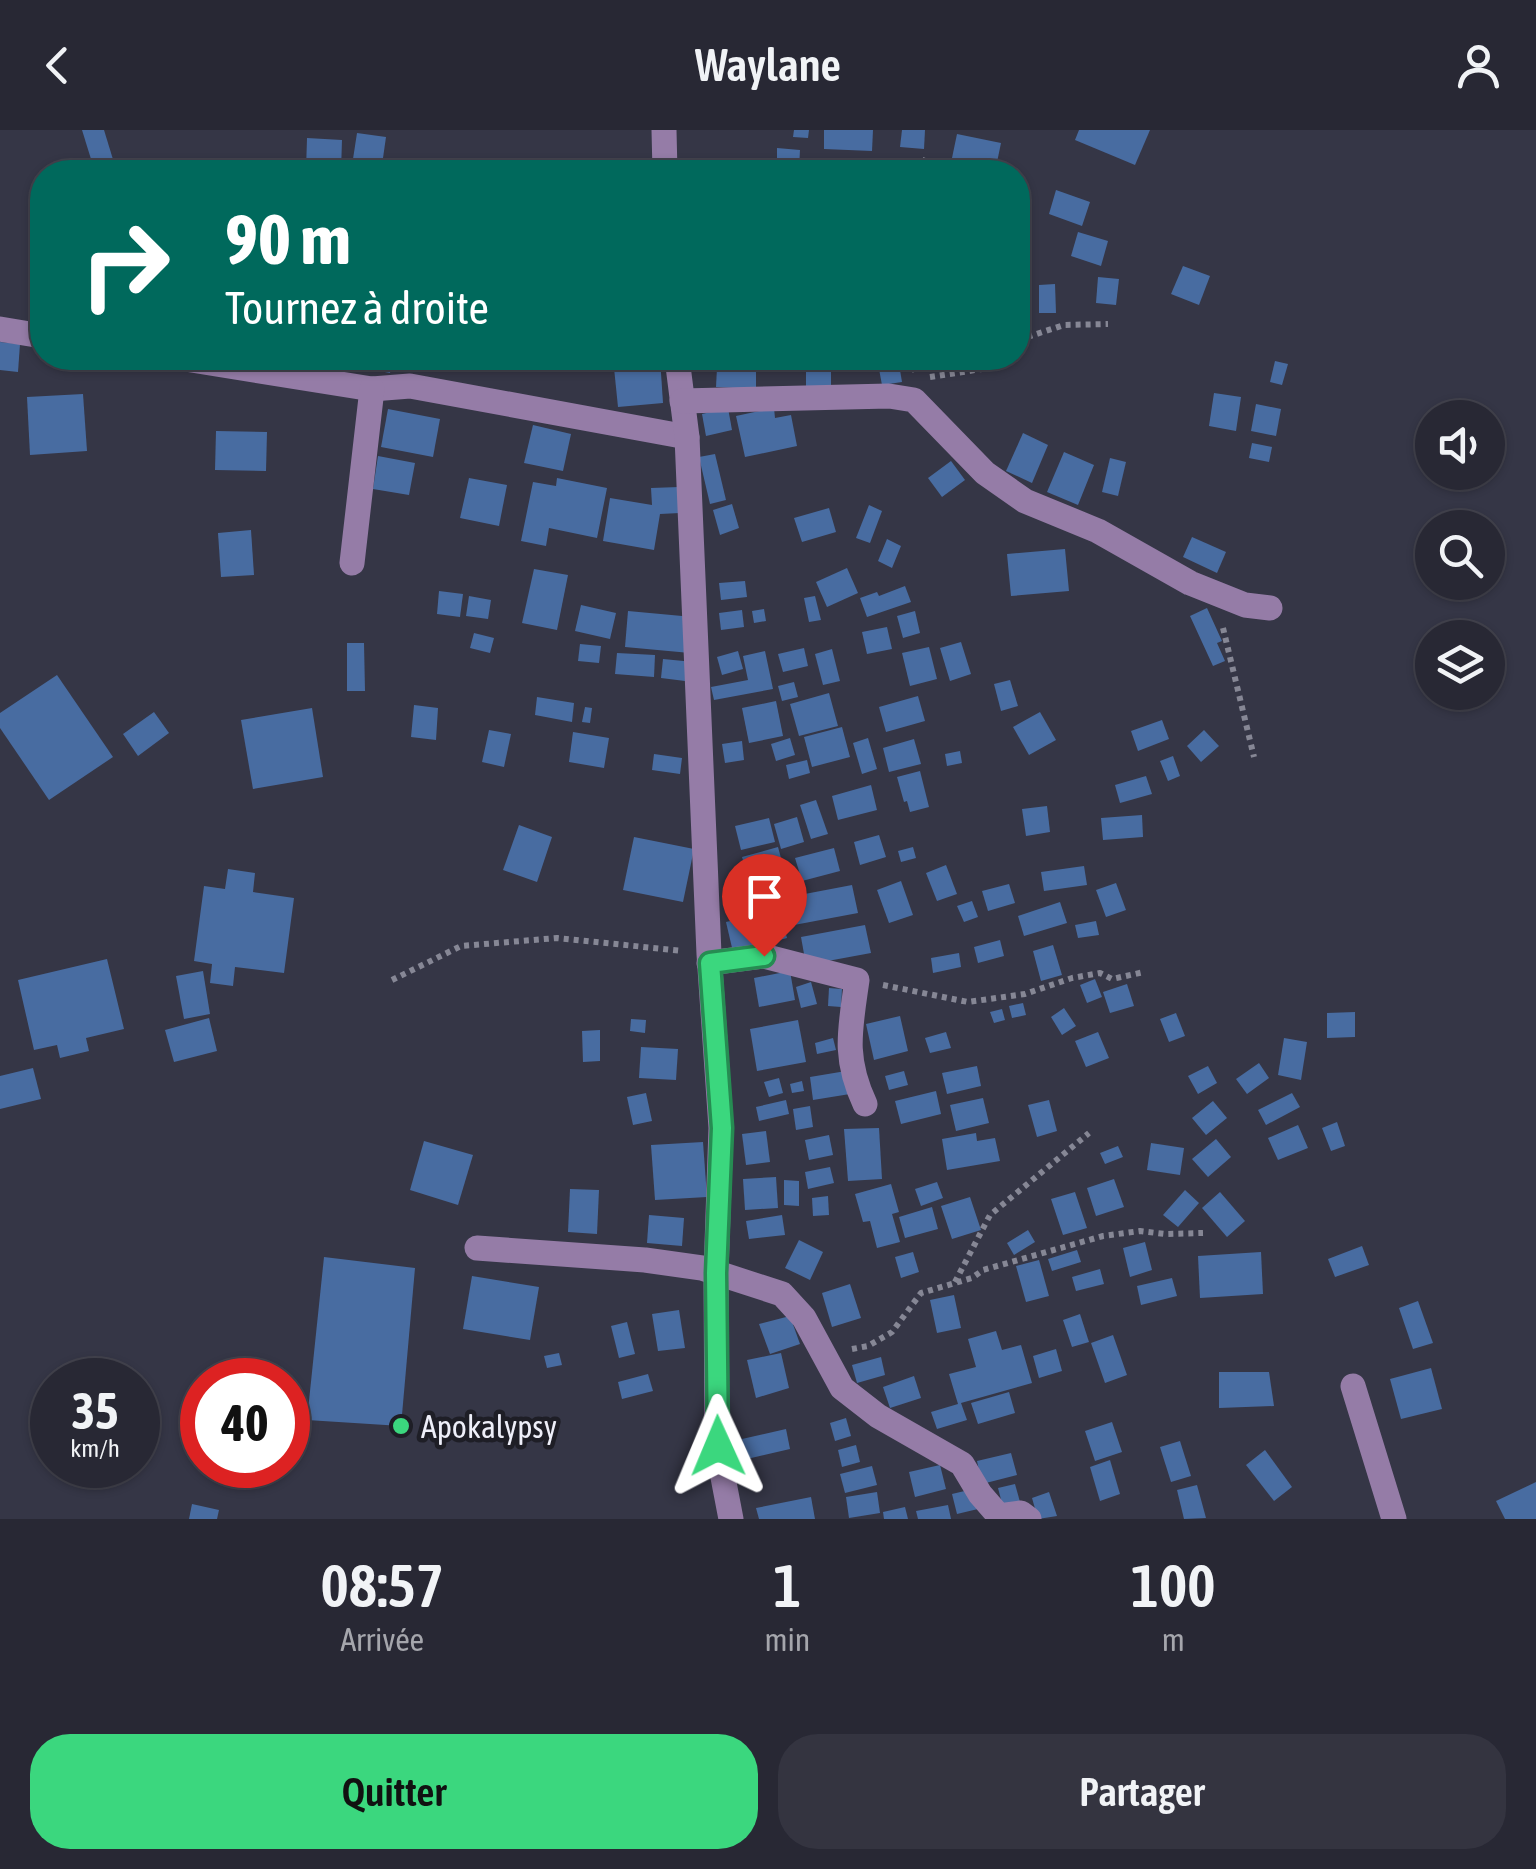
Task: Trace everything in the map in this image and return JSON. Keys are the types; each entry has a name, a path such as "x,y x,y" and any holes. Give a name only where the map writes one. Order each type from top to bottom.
{"street":[{"path":"664,130 665,160"},
{"path":"0,329 30,334"},
{"path":"256,370 372,388 410,386 686,437"},
{"path":"678,370 686,437 709,958 722,1128 716,1273 718,1446 731,1519"},
{"path":"352,563 372,388"},
{"path":"682,401 889,396 914,400 985,473 1025,501 1098,531 1190,584 1246,604 1270,608"},
{"path":"709,958 764,956 857,980 848,1041 856,1084 865,1104"},
{"path":"477,1248 702,1268 782,1294 804,1318 842,1388 962,1464 999,1516 1022,1513 1029,1519"},
{"path":"1353,1386 1394,1519"}],"path":[{"path":"925,160 928,154"},
{"path":"1030,336 1064,324 1108,324"},
{"path":"903,398 918,379 970,370"},
{"path":"1214,593 1254,757"},
{"path":"392,980 462,946 557,938 709,958"},
{"path":"857,980 968,1002 1025,994 1100,973 1112,979 1144,972"},
{"path":"954,1283 990,1215 1088,1133"},
{"path":"827,1360 839,1352 868,1346 892,1332 922,1294 972,1278 982,1270 1102,1236 1203,1233"}],"building":[{"path":"82,130 104,130 113,160 91,160"},
{"path":"794,130 809,130 808,138 793,137"},
{"path":"824,130 873,130 872,151 824,149"},
{"path":"902,130 925,130 924,149 900,147"},
{"path":"1079,130 1150,130 1135,165 1075,140"},
{"path":"357,133 386,137 383,160 353,160"},
{"path":"957,134 1001,143 997,160 952,158"},
{"path":"307,138 342,140 341,160 306,160"},
{"path":"777,148 800,150 799,160 777,160"},
{"path":"1056,190 1090,202 1082,226 1049,214"},
{"path":"1078,232 1108,241 1101,266 1071,256"},
{"path":"1183,266 1210,276 1199,305 1171,294"},
{"path":"1098,277 1119,279 1116,305 1096,303"},
{"path":"1055,284 1056,313 1039,313 1039,285"},
{"path":"0,342 20,344 18,372 0,370"},
{"path":"1275,361 1288,364 1282,385 1270,382"},
{"path":"614,370 661,370 663,403 618,407"},
{"path":"717,370 756,370 756,389 716,387"},
{"path":"879,370 900,370 902,382 882,385"},
{"path":"806,371 831,372 831,387 806,386"},
{"path":"1214,393 1241,397 1236,431 1209,426"},
{"path":"83,394 87,451 30,455 27,397"},
{"path":"1256,404 1281,409 1276,436 1251,431"},
{"path":"728,408 732,430 706,436 702,414"},
{"path":"774,408 775,418 791,415 797,446 745,457 736,416"},
{"path":"388,409 440,419 433,457 381,447"},
{"path":"533,425 571,434 563,471 524,463"},
{"path":"216,431 267,432 266,471 215,470"},
{"path":"1023,433 1048,445 1032,483 1006,471"},
{"path":"1252,443 1272,447 1269,462 1249,458"},
{"path":"1064,452 1094,465 1078,505 1047,492"},
{"path":"715,454 726,500 710,504 699,457"},
{"path":"378,456 415,463 409,495 373,489"},
{"path":"1110,458 1126,462 1118,496 1102,492"},
{"path":"951,461 965,480 942,497 928,478"},
{"path":"469,478 507,485 499,526 460,518"},
{"path":"557,478 607,488 597,538 549,528 546,546 521,541 533,482 556,486"},
{"path":"679,487 680,513 660,514 654,550 603,541 610,498 652,505 651,488"},
{"path":"732,504 739,528 720,535 713,510"},
{"path":"869,505 882,511 870,543 856,538"},
{"path":"829,508 836,532 802,542 794,518"},
{"path":"251,530 254,575 221,577 218,533"},
{"path":"1192,537 1226,552 1217,573 1183,557"},
{"path":"887,539 901,546 892,568 878,561"},
{"path":"1065,549 1069,591 1011,596 1007,554"},
{"path":"847,568 858,593 827,607 816,582"},
{"path":"534,569 568,575 557,630 522,623"},
{"path":"745,581 747,597 721,600 719,583"},
{"path":"905,586 911,602 867,617 860,598"},
{"path":"439,591 463,594 460,617 437,614"},
{"path":"469,596 491,600 488,619 466,616"},
{"path":"815,596 821,620 809,622 804,598"},
{"path":"581,605 616,613 610,639 575,631"},
{"path":"1207,608 1222,641 1217,643 1225,661 1213,666 1190,616"},
{"path":"764,609 766,621 754,623 752,611"},
{"path":"742,610 744,627 721,630 719,613"},
{"path":"628,611 693,617 690,653 625,647"},
{"path":"915,611 920,633 903,638 897,616"},
{"path":"887,627 892,649 867,654 862,632"},
{"path":"474,633 494,638 490,653 470,648"},
{"path":"961,642 971,674 950,681 940,648"},
{"path":"347,643 364,643 365,691 347,691"},
{"path":"580,644 601,646 599,663 578,661"},
{"path":"929,647 937,679 910,686 902,653"},
{"path":"804,648 808,666 783,672 778,654"},
{"path":"832,649 840,681 823,685 815,654"},
{"path":"738,651 743,669 722,675 717,657"},
{"path":"765,651 773,689 714,700 711,687 748,680 743,656"},
{"path":"617,653 655,655 654,677 615,674"},
{"path":"663,659 694,662 693,682 661,678"},
{"path":"57,675 113,757 49,800 0,728 0,713"},
{"path":"1010,680 1018,706 1001,711 994,684"},
{"path":"794,682 798,697 782,701 778,686"},
{"path":"829,693 838,726 799,736 790,704"},
{"path":"918,696 925,721 886,732 879,707"},
{"path":"537,697 574,703 572,722 535,715"},
{"path":"776,701 783,736 749,743 742,708"},
{"path":"414,705 438,708 436,740 411,737"},
{"path":"585,707 592,708 590,723 582,722"},
{"path":"312,708 323,777 253,789 241,720"},
{"path":"154,712 169,733 138,756 123,734"},
{"path":"1040,712 1056,740 1029,755 1013,727"},
{"path":"1162,720 1169,739 1138,751 1131,731"},
{"path":"842,727 850,757 812,767 804,737"},
{"path":"489,730 511,734 504,767 482,762"},
{"path":"1204,730 1219,746 1201,762 1187,746"},
{"path":"573,732 609,738 604,768 569,762"},
{"path":"790,738 795,755 776,761 771,744"},
{"path":"868,738 877,769 862,774 853,743"},
{"path":"914,739 921,764 889,772 883,748"},
{"path":"742,741 744,760 725,763 722,744"},
{"path":"960,751 962,763 947,766 945,754"},
{"path":"654,754 682,758 680,774 652,770"},
{"path":"1173,756 1180,776 1168,781 1160,761"},
{"path":"807,760 810,773 789,779 786,765"},
{"path":"920,771 929,807 910,812 897,777"},
{"path":"1146,776 1152,794 1120,803 1115,785"},
{"path":"871,785 877,810 838,820 832,796"},
{"path":"816,800 828,834 811,839 800,805"},
{"path":"1047,806 1050,832 1026,836 1022,809"},
{"path":"1142,815 1143,837 1103,840 1101,818"},
{"path":"797,817 804,842 781,849 774,824"},
{"path":"769,818 775,842 741,850 735,826"},
{"path":"519,825 552,837 537,882 503,870"},
{"path":"879,835 886,857 860,865 854,842"},
{"path":"634,837 694,849 683,902 623,890"},
{"path":"778,847 788,884 753,894 742,857"},
{"path":"913,847 916,858 901,862 898,851"},
{"path":"834,848 840,871 802,881 795,858"},
{"path":"946,865 957,894 937,901 926,873"},
{"path":"1084,866 1087,885 1044,891 1041,872"},
{"path":"228,869 255,873 253,892 294,898 284,973 235,967 233,986 210,983 212,964 194,961 204,886 225,889"},
{"path":"901,881 913,915 889,923 877,890"},
{"path":"1116,883 1126,910 1106,917 1096,890"},
{"path":"1009,884 1015,903 988,911 982,891"},
{"path":"852,885 858,913 794,925 789,897"},
{"path":"972,901 978,917 964,922 957,906"},
{"path":"1060,902 1067,923 1024,936 1018,916"},
{"path":"779,909 787,938 733,952 726,922"},
{"path":"1096,921 1099,935 1078,938 1075,925"},
{"path":"865,925 871,953 806,965 801,937"},
{"path":"1000,940 1004,956 978,963 974,947"},
{"path":"1053,945 1062,975 1041,981 1033,951"},
{"path":"959,953 961,967 933,973 931,958"},
{"path":"107,959 124,1029 86,1038 89,1051 60,1058 57,1045 34,1050 18,980"},
{"path":"203,971 210,1014 184,1019 176,976"},
{"path":"790,971 795,1000 759,1007 754,978"},
{"path":"1095,979 1102,997 1087,1003 1080,985"},
{"path":"811,982 817,1004 801,1008 796,987"},
{"path":"1127,984 1134,1006 1110,1013 1103,992"},
{"path":"829,988 842,989 841,1007 828,1006"},
{"path":"1023,1003 1026,1015 1012,1018 1009,1006"},
{"path":"1064,1008 1076,1026 1062,1035 1051,1017"},
{"path":"1002,1009 1005,1020 994,1023 990,1012"},
{"path":"1355,1012 1355,1037 1327,1038 1327,1013"},
{"path":"1176,1013 1185,1036 1169,1042 1160,1019"},
{"path":"900,1016 908,1051 874,1060 866,1024"},
{"path":"209,1018 217,1051 174,1062 165,1030"},
{"path":"631,1019 646,1020 645,1033 630,1031"},
{"path":"798,1020 806,1062 757,1071 750,1029"},
{"path":"600,1030 600,1061 583,1062 582,1031"},
{"path":"946,1032 951,1048 930,1053 925,1038"},
{"path":"1098,1032 1109,1058 1086,1067 1075,1041"},
{"path":"833,1038 836,1050 817,1054 815,1043"},
{"path":"1284,1038 1307,1042 1301,1080 1278,1075"},
{"path":"641,1047 678,1049 676,1080 639,1078"},
{"path":"1259,1063 1269,1078 1247,1094 1236,1079"},
{"path":"977,1066 981,1086 947,1094 942,1073"},
{"path":"1208,1066 1217,1083 1198,1094 1188,1076"},
{"path":"33,1068 41,1099 0,1109 0,1076"},
{"path":"846,1071 850,1094 813,1100 810,1077"},
{"path":"904,1071 908,1085 889,1090 885,1076"},
{"path":"779,1078 783,1093 769,1097 764,1082"},
{"path":"802,1081 804,1091 792,1093 790,1084"},
{"path":"936,1091 941,1114 901,1124 895,1101"},
{"path":"646,1093 652,1121 633,1125 627,1097"},
{"path":"1292,1093 1300,1107 1266,1125 1258,1110"},
{"path":"983,1098 989,1123 956,1131 950,1105"},
{"path":"786,1100 789,1114 759,1121 756,1107"},
{"path":"1049,1100 1057,1131 1037,1137 1028,1105"},
{"path":"1213,1101 1227,1118 1206,1135 1192,1118"},
{"path":"810,1106 813,1127 796,1130 793,1109"},
{"path":"1337,1122 1345,1146 1331,1151 1322,1128"},
{"path":"1298,1125 1308,1148 1278,1160 1268,1138"},
{"path":"879,1128 882,1179 848,1181 844,1129"},
{"path":"766,1131 770,1162 746,1165 742,1134"},
{"path":"976,1133 977,1141 995,1138 1000,1161 947,1170 942,1139"},
{"path":"829,1135 833,1155 809,1160 805,1140"},
{"path":"1216,1139 1231,1157 1208,1177 1192,1159"},
{"path":"424,1141 473,1155 458,1205 410,1190"},
{"path":"703,1142 707,1197 655,1200 651,1145"},
{"path":"1151,1143 1184,1148 1180,1175 1147,1170"},
{"path":"1118,1146 1123,1157 1105,1164 1100,1153"},
{"path":"830,1167 834,1183 808,1189 805,1172"},
{"path":"776,1177 778,1208 745,1210 743,1179"},
{"path":"1114,1179 1124,1207 1096,1216 1087,1188"},
{"path":"784,1180 799,1181 799,1206 784,1205"},
{"path":"937,1182 943,1198 921,1206 915,1189"},
{"path":"891,1184 899,1212 892,1214 900,1242 877,1248 870,1221 863,1222 855,1194"},
{"path":"570,1189 599,1190 597,1234 568,1232"},
{"path":"1185,1190 1199,1203 1178,1227 1163,1215"},
{"path":"1075,1192 1087,1228 1063,1235 1051,1199"},
{"path":"1220,1192 1245,1221 1227,1237 1202,1208"},
{"path":"828,1196 829,1215 813,1216 812,1198"},
{"path":"970,1197 981,1230 952,1239 941,1206"},
{"path":"932,1207 938,1229 905,1238 899,1217"},
{"path":"649,1215 684,1218 682,1246 647,1243"},
{"path":"782,1215 785,1235 749,1239 746,1221"},
{"path":"1028,1230 1035,1242 1014,1255 1007,1243"},
{"path":"799,1240 823,1252 810,1280 785,1268"},
{"path":"1145,1242 1152,1270 1130,1277 1123,1248"},
{"path":"1362,1246 1369,1265 1335,1277 1328,1259"},
{"path":"1077,1250 1081,1262 1052,1271 1048,1259"},
{"path":"913,1252 919,1272 901,1278 895,1257"},
{"path":"1261,1252 1263,1294 1200,1298 1198,1256"},
{"path":"324,1257 415,1268 401,1426 310,1420"},
{"path":"1039,1260 1049,1296 1026,1302 1016,1266"},
{"path":"1100,1269 1104,1284 1076,1291 1072,1277"},
{"path":"472,1276 539,1287 530,1340 463,1329"},
{"path":"1172,1278 1177,1296 1141,1305 1137,1286"},
{"path":"850,1284 861,1318 832,1327 822,1293"},
{"path":"954,1295 961,1328 937,1333 930,1300"},
{"path":"1418,1301 1433,1343 1413,1349 1399,1308"},
{"path":"679,1310 685,1348 658,1351 652,1314"},
{"path":"1080,1314 1089,1342 1072,1347 1063,1320"},
{"path":"790,1316 800,1344 770,1354 759,1324"},
{"path":"627,1322 635,1354 619,1358 611,1326"},
{"path":"996,1331 1002,1350 1021,1345 1032,1383 961,1403 967,1420 937,1429 931,1412 958,1404 949,1374 976,1367 968,1339"},
{"path":"1113,1335 1127,1375 1105,1383 1091,1343"},
{"path":"1056,1349 1062,1371 1039,1378 1033,1356"},
{"path":"559,1353 562,1365 547,1368 544,1356"},
{"path":"781,1353 789,1388 756,1398 747,1360"},
{"path":"881,1357 885,1375 857,1383 852,1365"},
{"path":"1431,1368 1442,1409 1401,1419 1390,1379"},
{"path":"1219,1372 1269,1372 1274,1406 1219,1408"},
{"path":"648,1374 653,1391 622,1399 618,1382"},
{"path":"914,1376 921,1398 890,1408 883,1387"},
{"path":"1009,1392 1015,1413 978,1424 971,1403"},
{"path":"846,1418 851,1436 835,1441 830,1423"},
{"path":"1112,1422 1122,1452 1095,1461 1085,1431"},
{"path":"786,1429 790,1449 747,1459 742,1439"},
{"path":"1180,1441 1191,1476 1171,1482 1160,1447"},
{"path":"856,1445 860,1462 842,1467 838,1450"},
{"path":"1265,1450 1292,1487 1274,1501 1246,1465"},
{"path":"1011,1453 1017,1475 982,1484 977,1461"},
{"path":"1110,1460 1120,1494 1100,1501 1090,1467"},
{"path":"940,1465 946,1489 915,1497 909,1472"},
{"path":"872,1466 877,1485 845,1493 840,1474"},
{"path":"1536,1482 1536,1519 1505,1519 1496,1501"},
{"path":"1015,1484 1020,1502 1003,1507 998,1488"},
{"path":"1197,1485 1206,1518 1184,1519 1177,1490"},
{"path":"973,1489 978,1509 957,1514 952,1494"},
{"path":"877,1492 880,1513 849,1518 846,1497"},
{"path":"1049,1492 1057,1516 1038,1519 1032,1498"},
{"path":"811,1497 815,1519 759,1519 756,1508"},
{"path":"192,1504 219,1510 217,1519 189,1519"},
{"path":"948,1505 951,1519 918,1519 916,1511"},
{"path":"905,1507 908,1519 884,1519 883,1512"}],"place":[{"name":"Apokalypsy","path":"401,1426"}],"route":[{"path":"718,1446 716,1273 722,1128 710,963 764,956"}]}
